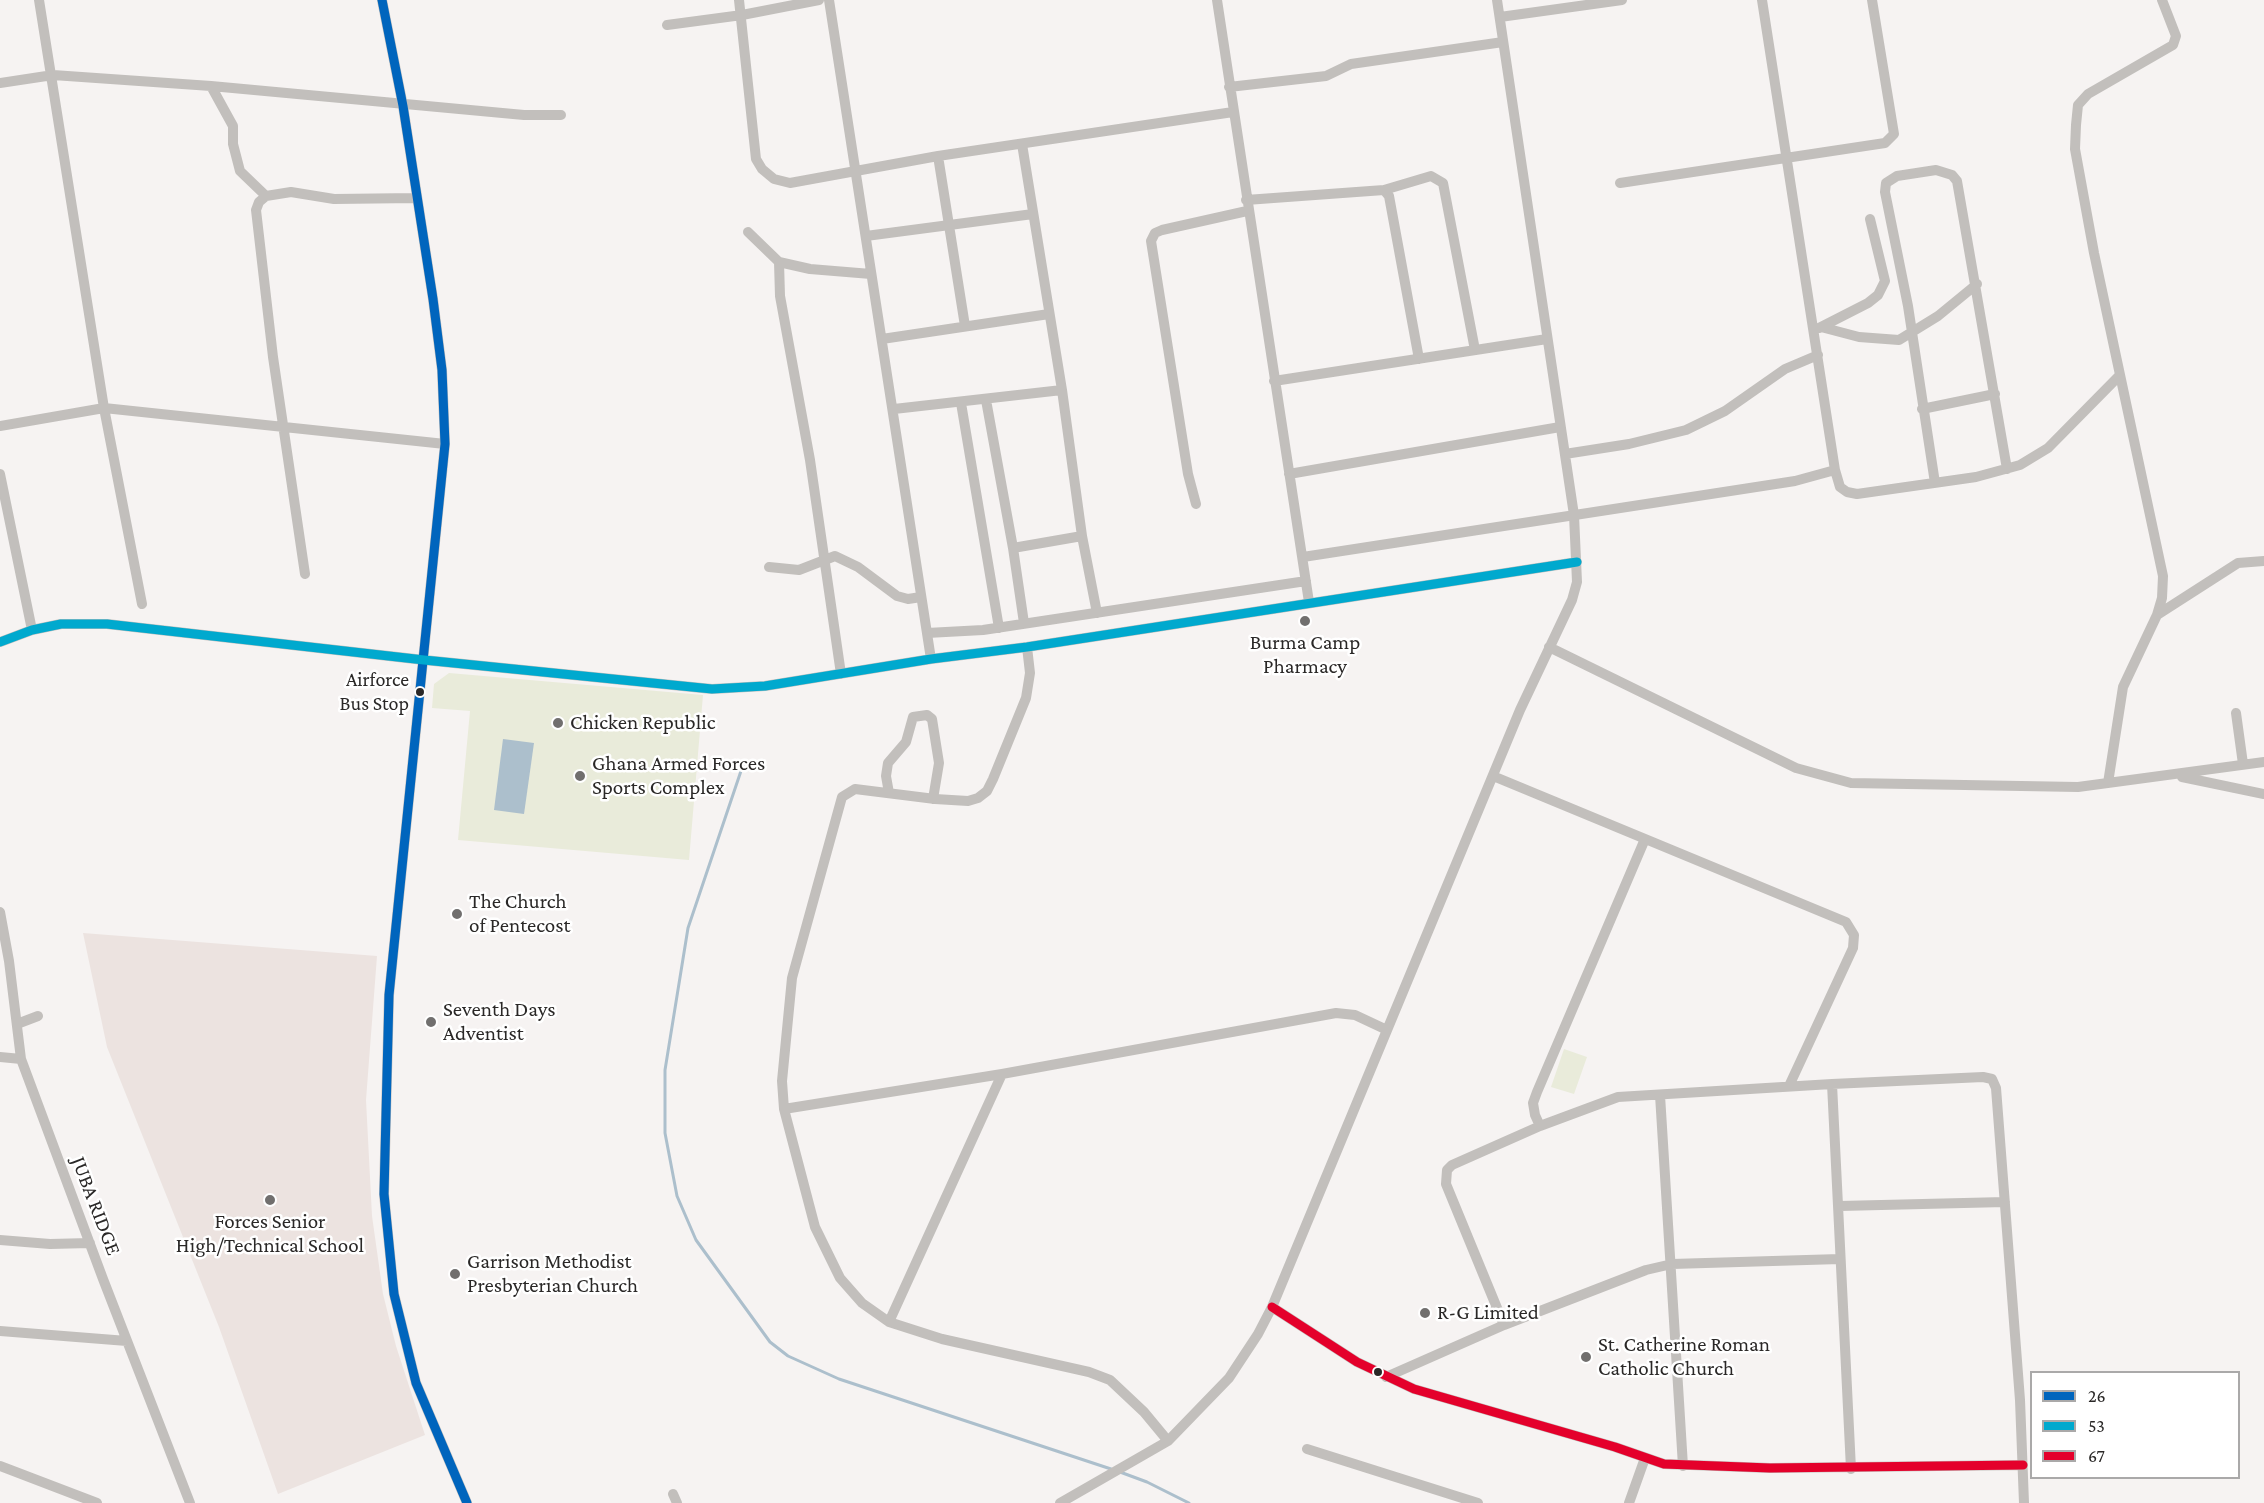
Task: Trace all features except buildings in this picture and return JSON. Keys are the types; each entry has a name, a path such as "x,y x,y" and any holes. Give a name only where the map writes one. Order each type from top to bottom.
{"street":[{"path":"39,0 53,75 104,408 142,604"},
{"path":"382,0 403,106 442,370 445,444 389,995 384,1194 394,1294 416,1383 467,1503"},
{"path":"740,0 756,159 762,169 774,179 790,183 938,156 1233,112"},
{"path":"667,25 742,15 819,0"},
{"path":"829,0 843,107 856,172 894,409 896,439 931,659"},
{"path":"1217,0 1228,87 1309,602"},
{"path":"1060,1503 1168,1441 1228,1378 1245,1356 1272,1307 1493,776 1572,600 1577,582 1574,515 1497,0"},
{"path":"1500,17 1622,0"},
{"path":"1762,0 1786,158 1817,329 1818,355 1835,470 1840,487 1847,492 1857,494 1976,477 2020,465 2048,448 2120,375"},
{"path":"1620,183 1885,143 1894,134 1872,0"},
{"path":"2108,783 2123,687 2157,615 2162,598 2163,576 2075,148 2076,125 2078,105 2088,94 2173,45 2176,36 2162,0"},
{"path":"1228,87 1326,76 1351,64 1503,42"},
{"path":"0,82 53,75 211,86 403,106 524,115 561,115"},
{"path":"211,86 233,126 233,144 240,171 266,196"},
{"path":"1022,144 1062,390 1082,536 1097,613"},
{"path":"938,156 965,326"},
{"path":"1935,483 1912,333 1885,192 1890,178 1936,170 1952,175 1957,181 1977,284 2007,469"},
{"path":"1196,504 1186,466 1151,241 1155,233 1247,206 1384,190 1431,176 1443,183 1475,350"},
{"path":"1384,190 1389,195 1419,359"},
{"path":"305,573 256,224 259,202 266,196 291,192 334,199 416,198"},
{"path":"866,236 1033,214"},
{"path":"1817,329 1868,303 1878,295 1885,281 1870,219"},
{"path":"748,232 779,262 810,269 871,274"},
{"path":"779,262 780,296 825,559 841,674"},
{"path":"1817,329 1877,340 1899,340 1912,333 1977,284"},
{"path":"882,339 1050,314"},
{"path":"1274,381 1547,339"},
{"path":"1565,454 1629,444 1686,430 1725,411 1785,369 1818,355"},
{"path":"894,409 1062,390"},
{"path":"1923,409 1995,394"},
{"path":"986,400 1024,623"},
{"path":"961,403 999,628"},
{"path":"0,426 104,408 445,444"},
{"path":"1289,474 1560,427"},
{"path":"1302,557 1795,481 1835,470"},
{"path":"0,474 32,630"},
{"path":"1013,549 1082,536"},
{"path":"769,567 799,570 835,556 844,558 902,598 921,597"},
{"path":"2157,615 2238,563 2264,561"},
{"path":"0,642 32,630 61,624 107,624 424,660 712,689 765,686 931,659 1027,648 1309,602 1577,562"},
{"path":"927,633 999,628 1306,581"},
{"path":"1549,647 1712,729 1796,768 1851,783 2078,787 2264,762"},
{"path":"1027,648 1030,684 987,790 978,798 968,801 848,791 838,806 792,978 782,1081 784,1109 807,1204 827,1255 840,1278 862,1303 889,1322 942,1339 1089,1372 1110,1380 1144,1412 1168,1441"},
{"path":"2236,713 2243,764"},
{"path":"889,793 886,776 888,763 906,742 913,717 927,715 932,720 939,763 933,799"},
{"path":"2173,775 2264,794"},
{"path":"1493,776 1846,922 1854,935 1853,948 1789,1086"},
{"path":"1540,1126 1533,1104 1537,1092 1645,839"},
{"name":"JUBA RIDGE","path":"0,912 21,1059 190,1503"},
{"path":"784,1109 1002,1074 1336,1012 1355,1014 1387,1029"},
{"path":"17,1024 38,1016"},
{"path":"0,1057 21,1059"},
{"path":"889,1322 1002,1074"},
{"path":"1504,1325 1445,1177 1452,1165 1540,1126 1610,1099 1789,1086 1983,1077 1992,1079 1996,1088 2005,1202 2024,1503"},
{"path":"1832,1084 1840,1206 1840,1259 1851,1469"},
{"path":"1660,1095 1683,1466"},
{"path":"1840,1206 2005,1202"},
{"path":"0,1240 51,1244 90,1243"},
{"path":"1386,1377 1504,1325 1564,1304 1618,1280 1672,1264 1840,1259"},
{"path":"1272,1307 1386,1377 1414,1389 1615,1447 1645,1458 1683,1466 1851,1469 2023,1465"},
{"path":"0,1332 127,1341"},
{"path":"1307,1449 1478,1503"},
{"path":"1629,1503 1645,1458"},
{"path":"0,1466 97,1503"}],"shaded area":[{"name":"Forces Senior High/Technical School","path":"83,933 377,956 366,1100 372,1216 383,1294 396,1346 425,1435 278,1494 219,1327 107,1047"}],"green space":[{"name":"Ghana Armed Forces Sports Complex","path":"449,673 703,695 689,860 458,840 470,711 432,708 434,684"},
{"path":"1564,1049 1587,1057 1574,1094 1551,1087"}],"water":[{"path":"503,739 534,743 524,814 494,810"}],"waterway":[{"path":"743,765 688,928 665,1070 665,1133 677,1196 696,1240 770,1342 788,1356 839,1379 1111,1469"},
{"path":"1120,1472 1147,1482 1189,1503"}],"transit line":[{"name":"26","path":"382,0 403,106 433,299 442,370 445,444 389,995 384,1194 394,1294 416,1383 467,1503"},
{"name":"53","path":"0,642 32,630 61,624 107,624 424,660 712,689 765,686 1577,562"},
{"name":"67","path":"1272,1307 1357,1362 1414,1389 1615,1447 1664,1464 1770,1468 2023,1465"}],"place":[{"name":"Burma Camp Pharmacy","path":"1305,621"},
{"name":"Airforce Bus Stop","path":"420,692"},
{"name":"Chicken Republic","path":"558,723"},
{"name":"Ghana Armed Forces Sports Complex","path":"580,776"},
{"name":"The Church of Pentecost","path":"457,914"},
{"name":"Seventh Days Adventist","path":"431,1022"},
{"name":"Forces Senior High/Technical School","path":"270,1200"},
{"name":"Garrison Methodist Presbyterian Church","path":"455,1274"},
{"name":"R-G Limited","path":"1425,1313"},
{"name":"St. Catherine Roman Catholic Church","path":"1586,1357"}]}
